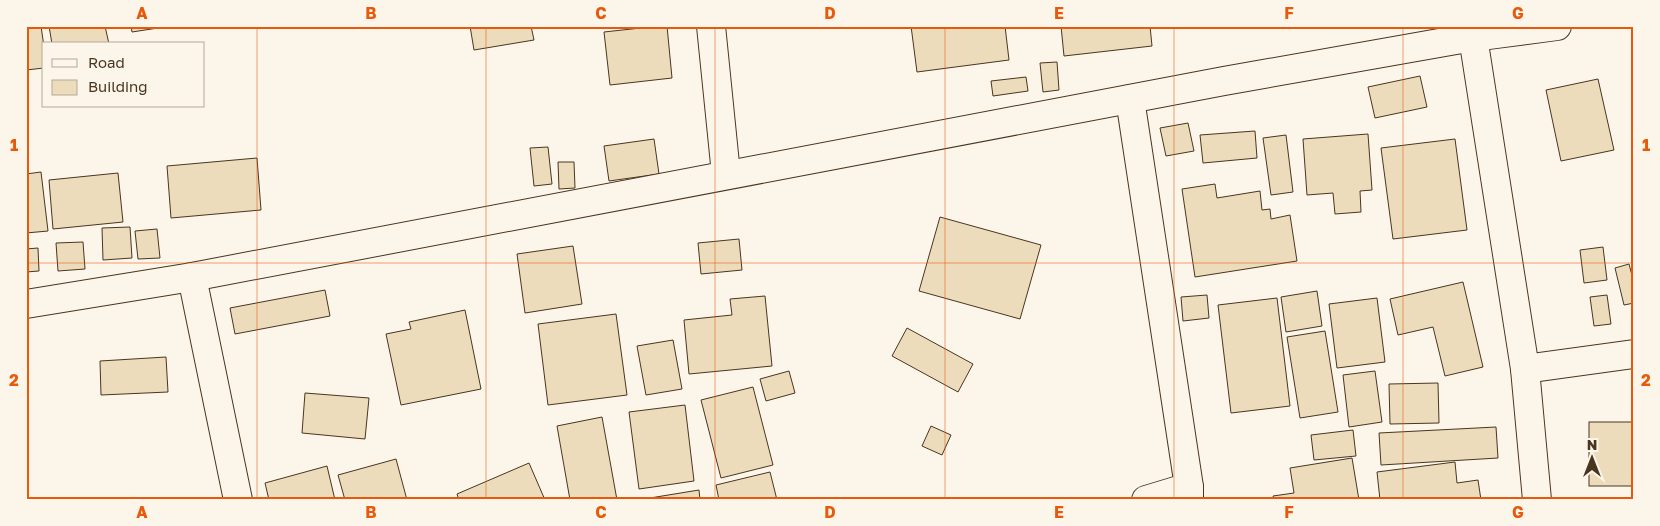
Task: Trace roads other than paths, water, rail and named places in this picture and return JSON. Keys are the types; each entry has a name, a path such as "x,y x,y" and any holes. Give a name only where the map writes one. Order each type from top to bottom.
{"street":[{"path":"711,26 726,174"},
{"path":"26,304 192,277 726,174 1224,81 1473,36 1557,26"},
{"path":"1473,36 1525,369 1537,500"},
{"path":"1130,99 1189,493 1146,500"},
{"path":"192,277 238,500"},
{"path":"1525,369 1634,354"}]}
